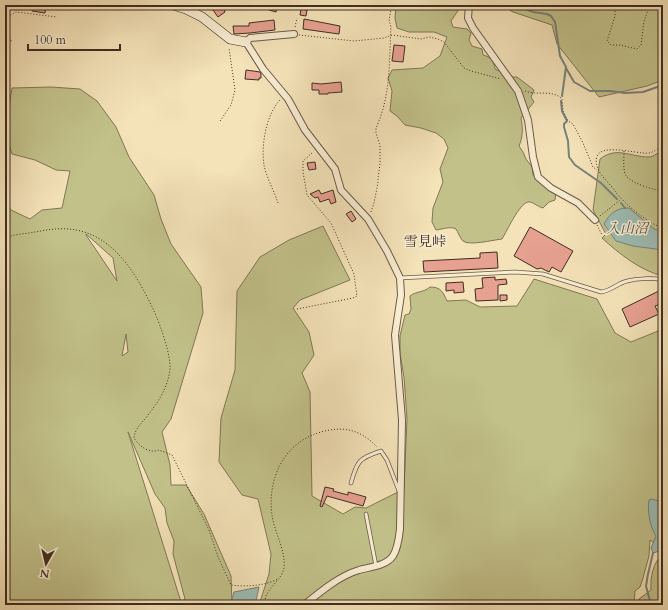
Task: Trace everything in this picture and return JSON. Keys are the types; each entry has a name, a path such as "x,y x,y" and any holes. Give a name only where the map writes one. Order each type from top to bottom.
{"street":[{"path":"173,5 186,9 202,17 230,39 246,42 263,69 288,99 306,130 335,169 340,190 366,217 387,251 400,278 401,295 395,335 402,420 400,529 398,545 393,556 376,566 359,570 344,576 304,605"},
{"path":"469,5 468,18 473,28 518,91 529,124 533,157 538,177 550,188 578,203 595,220"},
{"path":"246,42 250,38 294,34"}],"lane":[{"path":"400,278 515,272 543,274 601,292 606,292 627,281 652,279 663,280"},
{"path":"351,483 359,462 366,456 381,451 388,460 401,496"},
{"path":"366,514 376,566"}],"path":[{"path":"366,217 374,203 378,183 380,146 376,128 387,94 391,26 389,20 392,5"},
{"path":"615,5 615,16 607,41 611,44 637,48 641,45 644,21 650,5"},
{"path":"5,18 16,12 58,17"},
{"path":"297,18 294,34 354,41 390,36 421,39 429,37 438,39 444,42 464,68 514,84 530,93 552,93 562,99 564,111 568,121 573,124 593,167 598,170 621,199 652,223 663,228"},
{"path":"5,34 11,39 11,42"},
{"path":"220,121 231,105 235,90 229,47 230,39"},
{"path":"278,203 264,166 263,142 272,109 284,95"},
{"path":"598,170 596,160 598,155 610,149 650,153 663,146"},
{"path":"297,309 357,296 354,274 331,223 307,195 303,172 303,161 307,156 320,148"},
{"path":"624,150 625,174 631,180 656,190 663,190"},
{"path":"602,235 595,220 621,199"},
{"path":"5,238 50,229 69,229 97,237 111,247 127,263 145,290 160,324 170,367 167,383 161,397 134,433 134,438 138,444 147,450 159,450 172,455 209,530 218,557 231,585 243,586 278,580"},
{"path":"264,605 266,595 282,574 284,567 272,515 271,495 276,473 290,452 301,440 323,431 338,428 352,430 369,438 381,451"}],"shaded area":[{"path":"396,5 433,7 453,5 459,9 451,21 453,27 467,29 471,33 469,40 472,46 482,49 483,55 492,60 495,69 511,77 517,77 534,90 531,97 534,102 521,118 522,132 519,146 532,167 533,175 540,183 556,193 555,200 549,202 543,208 530,202 525,204 517,212 502,239 470,243 462,240 456,229 449,228 436,230 432,222 433,208 443,182 440,169 448,148 444,139 436,133 405,125 390,111 392,91 388,78 392,70 423,68 440,56 447,37 434,32 409,32 397,28 395,18"},
{"path":"501,5 663,5 663,80 647,86 599,97 557,44 552,25 513,12"},
{"path":"51,87 80,89 97,101 116,127 129,157 154,195 161,219 171,244 201,287 203,313 171,419 162,432 170,465 171,485 186,485 204,514 231,576 232,605 5,605 5,202 11,210 30,219 42,210 62,208 70,171 56,170 35,160 12,154 5,132 12,88","holes":["86,235 113,258 117,281","126,334 128,352 122,356","128,432 155,494 165,508 167,523 174,541 173,554 185,599 181,602"]},
{"path":"663,150 663,276 638,266 615,250 602,238 606,234 593,210 600,159 612,153 624,153 642,157 651,157"},
{"path":"323,226 350,280 300,300 293,308 309,332 314,355 302,373 310,392 312,496 343,514 355,507 366,508 404,489 407,419 404,377 400,354 400,336 405,315 409,314 411,309 410,296 412,294 430,287 434,287 441,291 447,301 466,300 480,307 517,306 534,279 597,299 615,333 631,342 663,329 663,549 650,540 649,556 640,587 635,591 634,605 259,605 269,574 271,554 258,499 242,495 219,462 221,418 235,370 237,291 260,257 289,240"},
{"path":"663,554 663,605 640,605 639,599 651,590 653,570 657,561"}],"water":[{"name":"入山沼","path":"629,208 654,229 663,232 663,250 633,246 616,241 604,224 613,213"},
{"path":"652,499 663,502 663,550 653,553 651,548 656,536 651,524 648,509 649,500"},
{"path":"259,587 255,605 233,605 232,599 234,592"}],"building":[{"path":"33,5 46,5 45,13 32,11"},
{"path":"219,5 230,5 224,9 225,12 218,17 213,10"},
{"path":"269,5 277,5 276,12 269,10"},
{"path":"301,9 307,10 306,16 300,15"},
{"path":"304,19 340,26 339,34 303,29"},
{"path":"274,20 275,30 234,34 233,26 249,26 249,23"},
{"path":"394,45 405,46 403,62 392,61"},
{"path":"246,70 260,72 261,78 259,78 259,80 245,79"},
{"path":"341,82 342,92 319,94 319,90 312,90 312,83 321,84"},
{"path":"315,162 316,169 309,170 307,163"},
{"path":"319,190 321,194 333,190 336,202 331,204 329,199 320,202 318,197 315,198 310,194"},
{"path":"351,211 356,219 352,222 346,214"},
{"path":"530,227 573,251 561,272 552,267 549,272 541,268 537,269 514,256"},
{"path":"497,252 498,268 424,272 423,261 480,258 480,253"},
{"path":"495,277 495,280 506,279 507,284 498,285 498,300 476,301 475,289 483,288 482,278"},
{"path":"463,282 464,292 454,293 454,290 446,291 446,283"},
{"path":"663,289 663,303 655,306 659,314 630,327 622,309"},
{"path":"500,295 507,295 507,300 500,301"},
{"path":"325,487 348,495 348,492 366,497 363,506 327,496 322,507 320,506"}],"waterway":[{"path":"516,5 533,12 547,14 551,16 555,22 560,56 566,67 562,96"},
{"path":"566,68 574,82 590,91 625,93 643,92 663,85"},
{"path":"561,101 562,111 567,121 564,124 564,127 568,141 569,157 575,165 601,183 617,199"},
{"path":"621,203 625,208"},
{"path":"651,605 646,586 653,553"}],"district":[{"name":"雪見峠","path":"425,241"}]}
